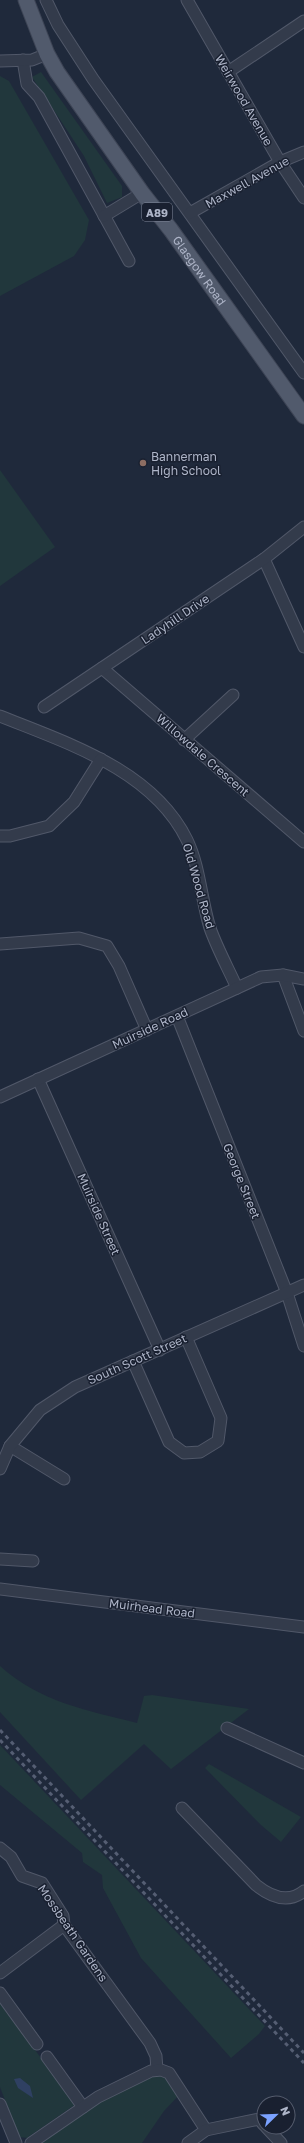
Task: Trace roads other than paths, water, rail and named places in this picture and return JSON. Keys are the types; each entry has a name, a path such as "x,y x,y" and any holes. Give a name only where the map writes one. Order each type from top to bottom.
{"main road":[{"name":"Glasgow Road","path":"26,0 47,54 82,110 304,416"}],"street":[{"name":"Glasgow Road","path":"46,0 58,25 93,79 304,373"},
{"name":"Weirwood Avenue","path":"187,0 280,162 304,198"},
{"path":"228,72 304,21"},
{"path":"0,61 32,60 47,54"},
{"path":"23,60 27,84 39,97 129,261"},
{"name":"Maxwell Avenue","path":"190,214 280,162 304,152"},
{"path":"104,216 142,193"},
{"name":"Ladyhill Drive","path":"44,708 264,559 304,527"},
{"path":"264,559 304,647"},
{"name":"Willowdale Crescent","path":"102,668 304,842"},
{"path":"184,740 233,695"},
{"name":"Old Wood Road","path":"0,716 65,742 101,759 140,784 172,814 187,840 196,867 210,928 237,988"},
{"path":"0,836 10,836 49,826 74,802 101,759"},
{"path":"0,944 79,938 107,946 118,966 147,1030"},
{"path":"283,975 304,1031"},
{"name":"Muirside Road","path":"0,1097 261,977 283,975 304,978"},
{"name":"George Street","path":"177,1016 287,1293 304,1346"},
{"name":"Muirside Street","path":"38,1079 160,1350"},
{"name":"South Scott Street","path":"0,1469 10,1446 40,1410 75,1387 304,1285"},
{"path":"133,1361 169,1442 184,1453 200,1452 218,1441 221,1418 186,1337"},
{"path":"10,1446 64,1479"},
{"path":"0,1559 33,1561"},
{"name":"Muirhead Road","path":"0,1589 304,1626"},
{"path":"227,1728 304,1763"},
{"path":"182,1808 256,1885 268,1894 285,1899 299,1895 304,1891"},
{"name":"Mossbeath Gardens","path":"1,1850 11,1857 22,1876 42,1883 63,1916 64,1925 150,2043 156,2056 157,2070"},
{"path":"0,1973 64,1925"},
{"path":"0,1993 37,2044"},
{"path":"47,2057 83,2107"},
{"path":"30,2143 98,2097 151,2071 157,2070 161,2070 169,2074 206,2130"},
{"path":"0,2104 16,2143"},
{"path":"188,2143 206,2130 256,2120"},
{"path":"273,2135 281,2143"}],"water":[{"path":"20,2078 30,2086 33,2098 18,2088 14,2079"}],"railway":[{"path":"0,1730 304,2053"},
{"path":"0,1740 304,2063"}],"place":[{"name":"Bannerman High School","path":"143,463"}]}
